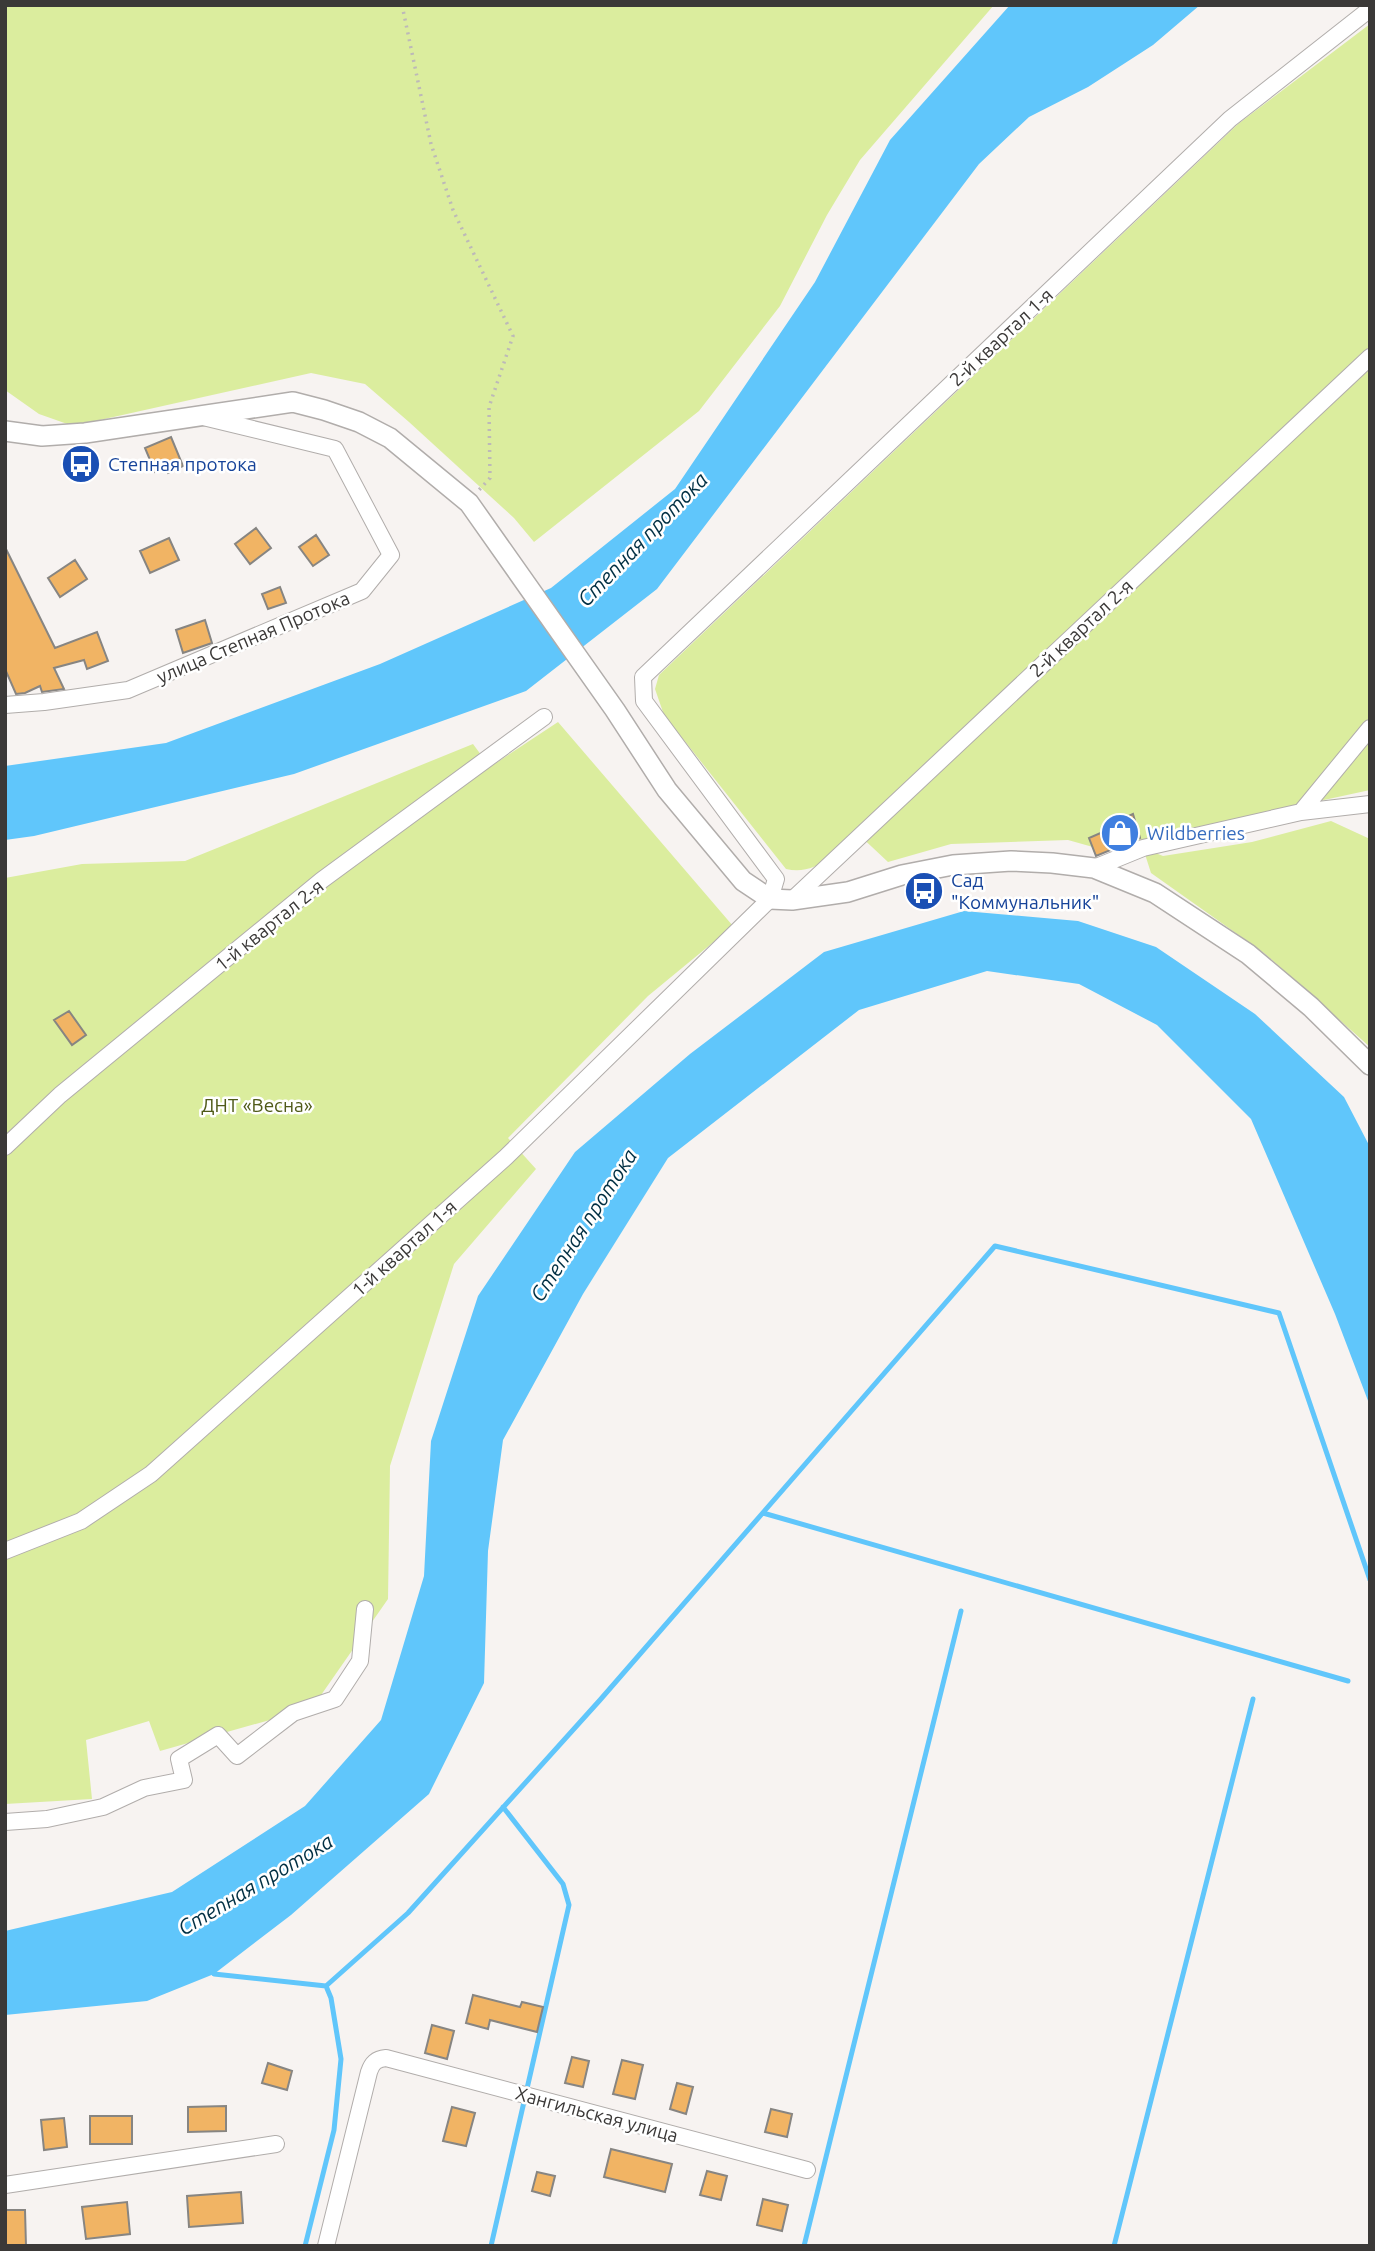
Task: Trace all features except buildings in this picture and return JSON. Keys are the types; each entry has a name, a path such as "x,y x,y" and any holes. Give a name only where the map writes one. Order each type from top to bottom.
{"street":[{"name":"2-й квартал 1-я","path":"770,899 776,879 644,701 643,677 1230,119 1370,9"},
{"name":"2-й квартал 2-я","path":"792,900 1370,357"},
{"path":"5,431 42,436 85,433 293,402 359,422 390,438 469,503 612,705 667,790 743,881 770,899 792,900 848,892 953,865 1011,860 1094,869 1155,893 1248,954 1311,1007 1370,1065"},
{"name":"улица Степная Протока","path":"5,705 128,690 362,592 391,555 335,449 197,416"},
{"name":"1-й квартал 2-я","path":"5,1147 60,1095 322,880 544,717"},
{"path":"1301,812 1370,727"},
{"path":"1094,869 1143,848 1301,812 1370,804"},
{"name":"1-й квартал 1-я","path":"5,1551 81,1521 151,1474 506,1157 770,899"},
{"path":"5,1822 47,1819 103,1807 144,1788 184,1780 179,1759 218,1735 237,1756 293,1713 335,1699 360,1661 365,1609"},
{"name":"Хангильская улица","path":"326,2246 369,2072 372,2064 379,2058 807,2170"},
{"path":"5,2185 276,2144"}],"path":[{"path":"402,5 438,166 453,210 513,336 489,407 490,478 469,503"}],"green space":[{"path":"5,5 994,5 860,160 827,215 780,306 699,411 534,542 514,518 365,384 311,373 73,426 39,414 5,390"},
{"path":"1370,24 1370,790 1100,849 1068,840 951,844 888,862 856,832 816,866 786,869 664,715 655,689 659,675 1238,124"},
{"name":"ДНТ «Весна»","path":"558,722 733,926 648,996 508,1138 536,1169 454,1264 390,1466 388,1599 312,1708 160,1751 149,1721 86,1740 92,1799 5,1804 5,878 82,864 185,861 473,744 490,767"},
{"path":"1331,821 1370,839 1370,1047 1264,953 1151,873 1143,848 1163,856 1252,842"}],"water":[{"path":"1010,5 1200,5 1153,45 1088,87 1029,117 979,164 657,589 526,691 294,774 34,836 5,840 5,766 166,743 380,664 551,588 675,489 815,282 890,140"},
{"path":"964,911 1078,921 1156,947 1255,1014 1344,1097 1370,1147 1370,1406 1335,1314 1251,1119 1157,1025 1079,984 987,971 859,1010 668,1158 583,1294 503,1440 488,1551 484,1683 429,1794 291,1915 214,1974 147,2001 5,2015 5,1931 172,1892 305,1806 381,1720 424,1576 431,1441 478,1296 575,1152 690,1054 824,952"}],"waterway":[{"path":"214,1974 326,1986 408,1913 600,1700 995,1246 1279,1313 1370,1580"},
{"path":"763,1513 1348,1681"},
{"path":"804,2246 961,1611"},
{"path":"1114,2246 1253,1699"},
{"path":"491,2246 569,1905 563,1884 503,1807"},
{"path":"305,2246 334,2130 341,2059 331,1998 326,1986"}],"place":[{"name":"Степная протока","path":"81,464"},
{"name":"Wildberries","path":"1120,833"},
{"name":"Сад \"Коммунальник\"","path":"924,891"}]}
